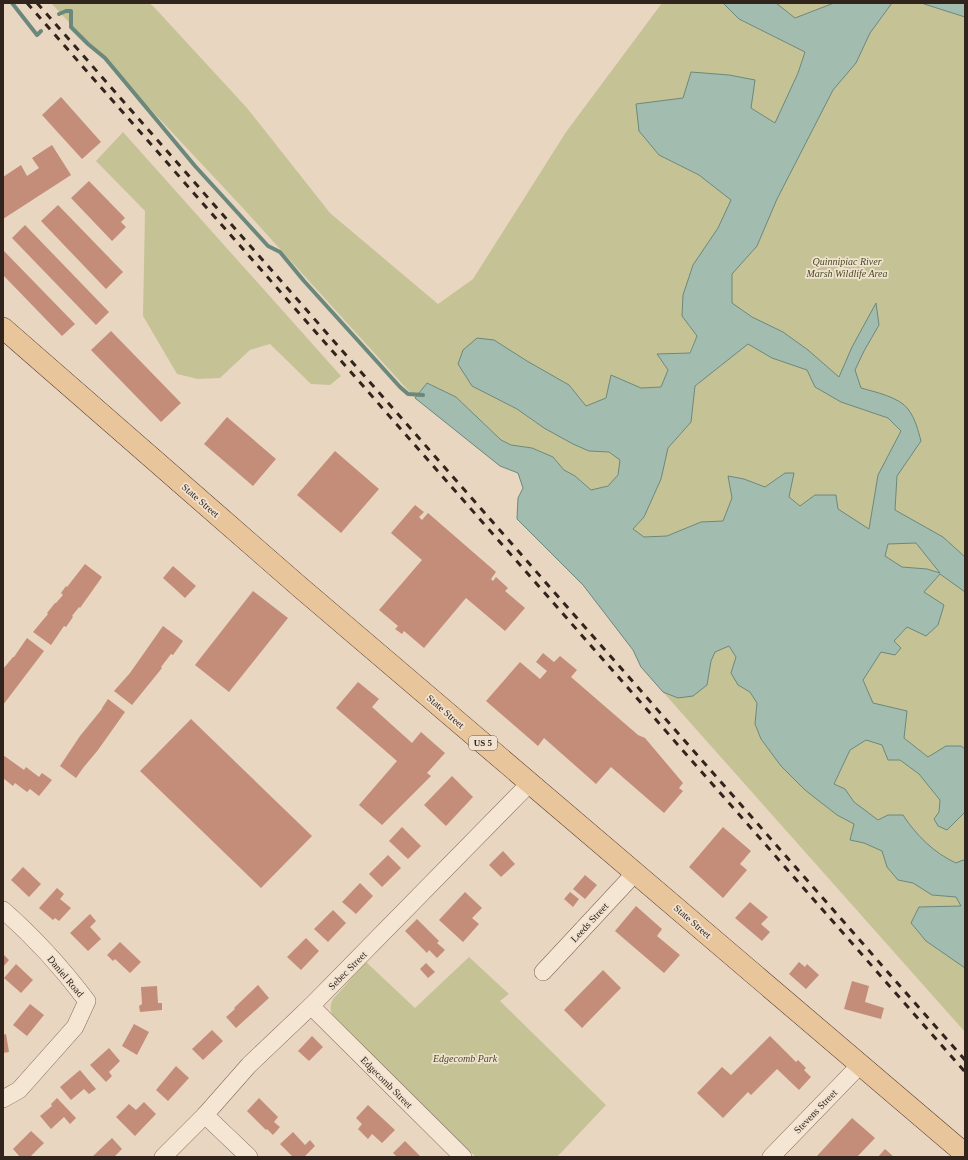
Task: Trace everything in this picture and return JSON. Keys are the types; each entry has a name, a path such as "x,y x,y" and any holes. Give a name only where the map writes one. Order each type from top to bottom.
{"main road":[{"name":"State Street","path":"3,328 301,588 965,1154"}],"street":[{"name":"Sebec Street","path":"163,1157 205,1115 250,1065 311,1006 530,783"},
{"name":"Leeds Street","path":"543,972 636,872"},
{"name":"Daniel Road","path":"3,910 66,973 86,1001 76,1027 19,1090 3,1099"},
{"name":"Edgecomb Street","path":"311,1006 463,1157"},
{"name":"Stevens Street","path":"771,1157 860,1065"},
{"path":"205,1115 249,1157"}],"green space":[{"path":"51,3 149,3 247,108 330,213 438,304 473,279 566,132 662,3 723,3 739,19 805,51 798,73 775,124 751,108 683,98 659,155 699,175 732,200 718,228 682,316 697,336 689,353 657,354 668,370 661,387 641,388 611,376 606,398 585,406 569,385 494,340 472,386 517,409 544,428 589,451 609,452 621,460 618,474 613,482 591,490 575,476 564,470 553,457 532,448 510,445 501,440 456,397 427,383 415,398 241,206"},
{"path":"776,3 834,3 795,18"},
{"name":"Quinnipiac River Marsh Wildlife Area","path":"853,3 965,3 965,1032 663,692 678,698 707,685 711,661 715,652 729,646 736,657 738,685 750,692 757,703 755,724 761,739 766,746 815,495 800,506 789,497 785,473 765,487 744,479 732,498 723,521 701,522 667,536 644,537 633,529 644,517 661,479 668,448 691,422 695,386 724,363 691,311"},
{"path":"123,132 341,376 330,385 311,384 270,344 250,350 220,378 198,379 177,374 143,316 145,211 96,161"},
{"name":"Edgecomb Park","path":"469,957 509,994 500,1001 606,1105 557,1157 476,1157 344,1031 331,1012 331,1004 333,999 366,962 415,1008"}],"shaded area":[{"path":"723,3 776,3 795,18 834,3 892,3 870,33 856,63 833,90 777,199 757,246 732,274 732,303 752,317 783,332 808,350 839,377 852,347 876,303 879,325 855,370 861,388 893,398 908,409 914,420 921,441 897,476 895,510 943,537 965,557 965,592 940,574 924,592 944,605 938,625 926,636 907,627 894,641 901,648 895,655 881,652 863,680 873,703 907,711 904,738 928,757 946,746 961,746 965,749 965,812 947,830 938,826 934,819 939,812 940,800 919,774 900,760 888,760 882,745 866,740 850,750 834,784 845,789 854,802 878,820 888,815 903,815 914,830 933,849 956,863 963,860 965,862 965,968 926,941 911,923 919,907 961,906 956,897 932,895 913,883 898,880 887,867 882,851 864,843 850,840 854,824 837,815 805,790 781,766 761,739 755,724 757,703 750,692 738,685 731,673 736,657 729,646 715,652 711,661 707,685 693,696 678,698 663,692 641,667 633,650 583,585 517,519 518,498 523,488 518,473 500,466 415,398 427,383 456,397 501,440 511,445 532,448 553,457 564,470 575,476 591,490 608,486 618,475 620,460 609,452 589,451 544,428 517,409 472,386 458,364 463,350 477,338 494,340 569,385 586,406 606,398 611,375 641,388 661,387 668,370 657,354 690,353 697,336 682,316 683,295 693,265 718,228 731,200 699,175 659,155 639,131 636,104 683,98 691,72 729,75 755,80 751,108 775,123 798,73 805,52 739,19","holes":["748,344 772,358 807,370 815,387 841,402 888,418 901,431 878,475 869,529 838,509 836,495 815,495 800,506 789,497 794,473 785,473 765,487 744,479 728,476 732,498 723,521 701,522 667,536 644,537 633,529 644,517 661,479 668,448 691,422 695,386","916,543 940,573 927,569 902,567 885,556 888,544"]},
{"path":"921,3 965,3 965,17"}],"building":[{"path":"61,97 101,142 82,159 42,115"},
{"path":"52,145 71,175 3,219 3,177 21,165 27,176 39,168 32,158"},
{"path":"89,181 125,218 121,222 126,227 112,241 71,198"},
{"path":"58,205 123,272 106,289 41,221"},
{"path":"25,225 109,312 96,325 12,238"},
{"path":"3,250 75,324 62,336 3,275"},
{"path":"111,331 181,403 161,422 91,350"},
{"path":"227,417 276,459 253,486 204,444"},
{"path":"335,451 379,489 341,533 297,495"},
{"path":"415,505 424,512 419,517 422,520 428,513 496,572 491,579 493,581 496,577 508,588 505,591 525,608 505,631 466,598 424,648 404,631 402,634 395,629 398,626 379,610 422,560 391,533"},
{"path":"85,564 102,577 51,645 33,632 63,595 61,593 66,586 67,587"},
{"path":"173,566 196,586 185,598 163,578"},
{"path":"253,591 288,618 229,692 195,665"},
{"path":"163,626 183,641 173,655 171,654 161,667 162,668 132,705 114,691 130,673"},
{"path":"27,638 44,651 3,705 3,669 14,657"},
{"path":"543,653 554,662 560,656 577,670 571,677 638,735 645,738 683,783 679,788 683,791 664,813 611,767 596,784 544,738 538,746 486,701 520,662 540,679 547,671 536,662"},
{"path":"358,682 379,699 372,707 412,743 421,732 445,753 427,773 431,776 382,825 359,805 397,761 336,708"},
{"path":"108,699 125,712 76,778 60,766 80,736 102,709"},
{"path":"191,719 312,836 261,888 140,771"},
{"path":"3,755 24,770 26,767 39,777 42,773 52,780 39,796 30,789 27,792 15,783 13,786 3,778"},
{"path":"452,776 473,797 446,826 424,805"},
{"path":"402,827 421,846 408,859 389,841"},
{"path":"723,827 751,851 740,864 747,870 723,898 689,867"},
{"path":"503,851 515,864 501,877 489,865"},
{"path":"388,855 401,868 382,887 369,874"},
{"path":"23,867 41,884 29,897 11,880"},
{"path":"585,875 597,885 585,899 573,889"},
{"path":"360,883 373,896 356,914 342,902"},
{"path":"57,888 64,894 60,899 71,908 59,921 55,918 53,920 39,908"},
{"path":"465,892 482,908 472,918 479,924 463,942 439,920"},
{"path":"570,892 579,899 573,907 564,899"},
{"path":"750,902 768,917 761,924 770,932 762,941 735,918"},
{"path":"636,906 662,929 657,936 680,955 664,973 615,931"},
{"path":"333,910 346,923 328,942 314,929"},
{"path":"90,914 96,921 90,927 101,939 88,951 70,933"},
{"path":"417,919 439,941 437,943 445,950 437,958 429,950 427,953 405,931"},
{"path":"306,938 319,951 301,970 287,957"},
{"path":"120,942 141,962 130,973 115,959 113,961 107,955"},
{"path":"3,954 9,960 3,967"},
{"path":"799,962 805,967 807,964 819,975 806,989 789,974"},
{"path":"426,963 435,972 428,978 420,969"},
{"path":"16,964 33,980 21,993 4,978"},
{"path":"603,970 621,988 582,1028 564,1010"},
{"path":"852,981 869,986 865,1002 884,1008 881,1019 844,1009"},
{"path":"258,985 269,998 236,1028 226,1017"},
{"path":"157,986 158,1003 162,1003 162,1010 140,1012 139,1006 142,1004 141,987"},
{"path":"30,1004 44,1015 27,1036 13,1025"},
{"path":"134,1024 149,1032 137,1055 122,1046"},
{"path":"212,1030 223,1041 203,1060 192,1049"},
{"path":"6,1034 9,1052 3,1053 3,1035"},
{"path":"312,1036 323,1047 309,1061 298,1051"},
{"path":"770,1036 796,1062 798,1060 806,1068 804,1070 811,1077 799,1090 777,1069 751,1095 748,1092 723,1118 697,1093 722,1067 731,1075"},
{"path":"109,1048 120,1061 109,1072 112,1076 106,1082 90,1065"},
{"path":"176,1066 189,1078 168,1101 156,1090"},
{"path":"80,1070 96,1089 89,1094 84,1089 71,1100 60,1087"},
{"path":"57,1098 76,1118 70,1124 64,1117 51,1129 40,1116 52,1106 51,1104"},
{"path":"259,1098 278,1117 274,1122 280,1127 273,1135 247,1111"},
{"path":"144,1102 156,1114 135,1136 116,1117 129,1104 136,1110"},
{"path":"368,1105 395,1130 382,1143 372,1134 368,1139 358,1129 362,1124 356,1118"},
{"path":"852,1118 875,1138 857,1157 818,1157 817,1156"},
{"path":"31,1131 44,1143 30,1157 20,1157 13,1149"},
{"path":"293,1132 305,1145 310,1140 315,1146 304,1157 293,1157 280,1144"},
{"path":"112,1138 122,1149 114,1157 92,1157"},
{"path":"405,1141 421,1157 397,1157 393,1153"},
{"path":"885,1149 894,1157 878,1157"}],"waterway":[{"path":"12,3 37,35 41,31"},
{"path":"59,14 66,11 71,11 71,27 105,58 195,166 268,246 280,252 304,281 400,387 408,394 423,395"}],"railway":[{"path":"27,3 965,1072"},
{"path":"37,3 965,1060"}]}
